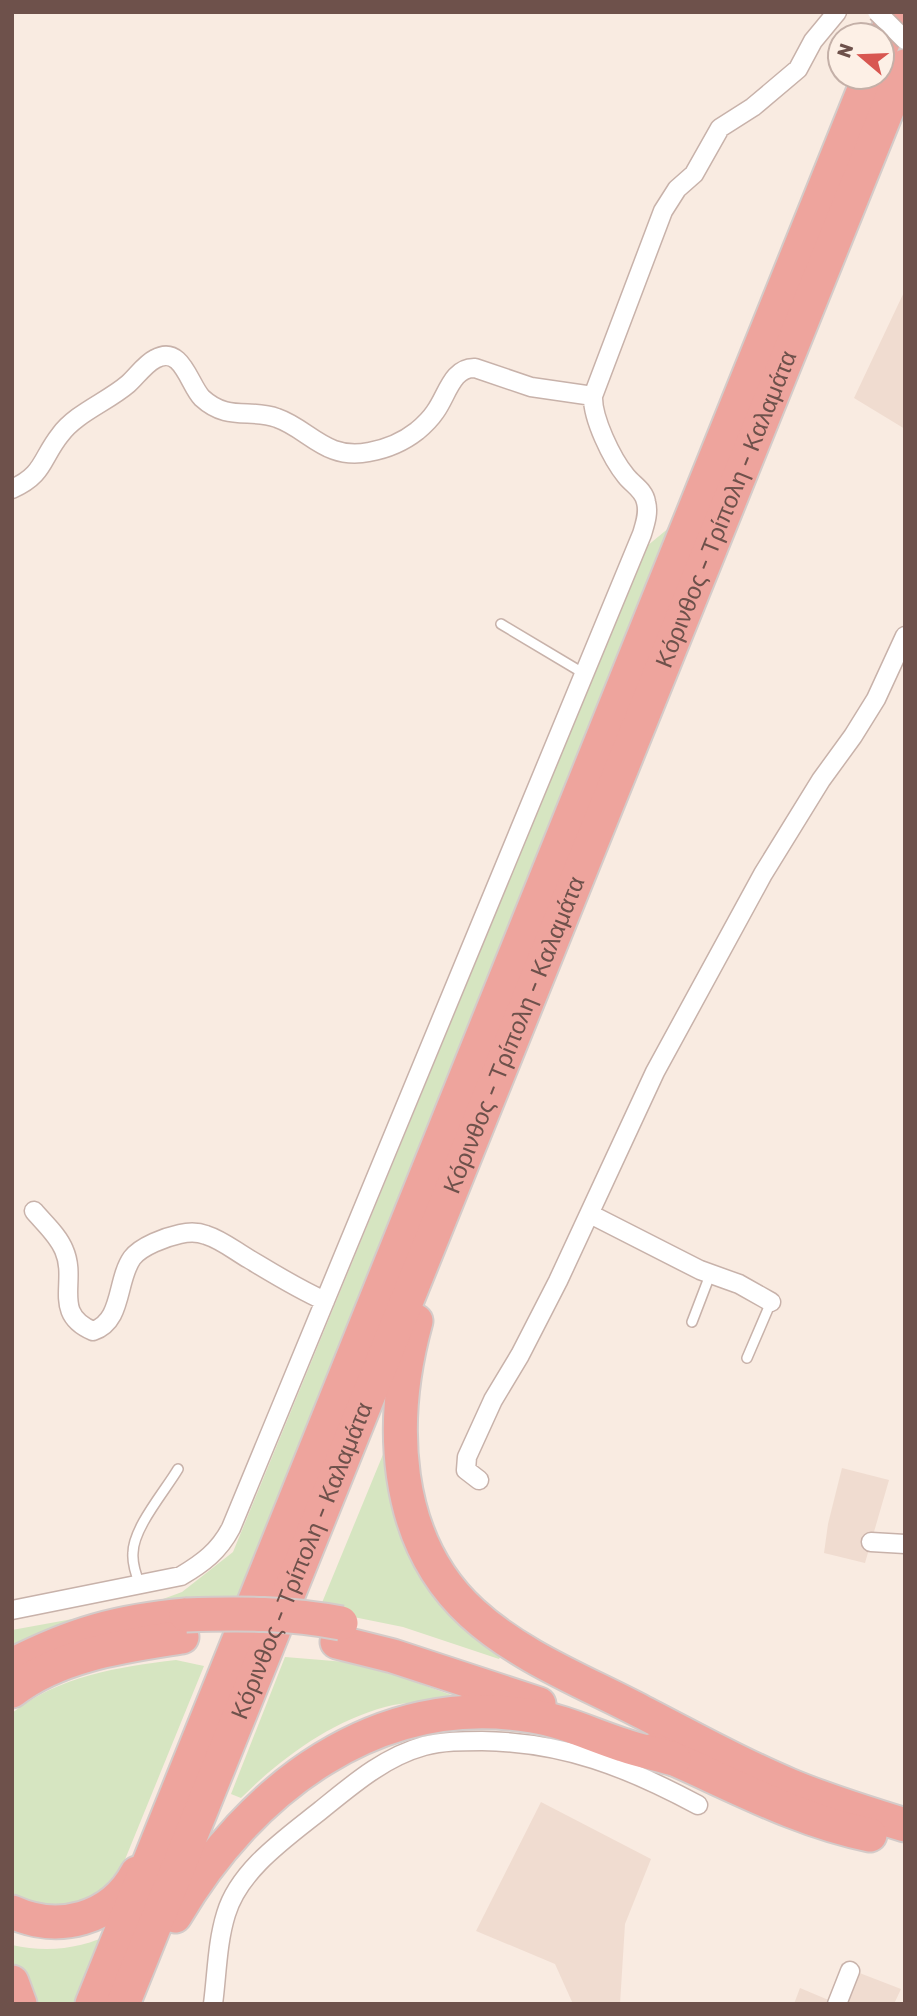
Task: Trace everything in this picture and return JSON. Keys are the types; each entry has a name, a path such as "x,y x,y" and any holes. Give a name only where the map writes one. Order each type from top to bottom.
{"highway":[{"name":"Κόρινθος - Τρίπολη - Καλαμάτα","path":"123,2004 905,66"},
{"name":"Κόρινθος - Τρίπολη - Καλαμάτα","path":"92,2004 863,91"},
{"path":"461,1167 412,1337 405,1371 401,1449 406,1497 413,1522 438,1572 472,1613 534,1656 720,1753 790,1786 905,1825"},
{"path":"12,1690 49,1668 184,1626 272,1614 308,1617 393,1656 564,1712 818,1822 858,1833 905,1841"},
{"path":"12,1665 59,1642 133,1620 184,1626"},
{"path":"339,1632 426,1648 569,1697 682,1742 720,1753"},
{"path":"123,2004 187,1894 216,1854 240,1826 302,1771 343,1746 400,1724 435,1716 483,1712 531,1716 578,1727 623,1745 674,1759"},
{"path":"12,1912 27,1919 49,1923 71,1922 91,1916 107,1906 134,1878 173,1804"},
{"path":"12,1982 20,2004"}],"street":[{"path":"12,1610 181,1576 204,1563 222,1545 242,1507 642,534 647,513 646,501 642,491 626,477 595,419 593,396 670,198 694,174 720,128 752,107 798,69 813,41 837,12"},
{"path":"877,12 905,40"},
{"path":"12,489 28,482 38,471 60,435 71,424 127,385 155,358 168,356 180,362 201,397 220,409 236,415 257,414 278,418 320,445 342,452 365,453 390,447 416,432 435,412 456,376 467,367 531,387 593,396"},
{"path":"479,1479 466,1470 467,1457 496,1394 536,1326 655,1072 711,967 821,780 876,699 905,636"},
{"path":"34,1211 65,1252 68,1265 68,1304 72,1317 80,1325 93,1331 104,1327 113,1314 133,1257 141,1250 166,1239 192,1232 217,1240 325,1301"},
{"path":"590,1214 710,1275 738,1284 771,1302"},
{"path":"871,1542 905,1544"},
{"path":"213,2004 218,1954 226,1913 251,1872 267,1855 345,1791 376,1768 401,1754 425,1745 457,1741 502,1741 542,1746 581,1754 628,1770 698,1805"},
{"path":"837,2004 850,1971"}],"lane":[{"path":"501,624 583,673"},
{"path":"692,1322 710,1275"},
{"path":"747,1358 771,1302"},
{"path":"140,1586 134,1570 132,1551 137,1533 178,1469"}],"shaded area":[{"path":"905,290 905,429 854,398"},
{"path":"842,1468 889,1480 865,1563 824,1553"},
{"path":"541,1802 651,1859 625,1924 620,2004 573,2004 555,1964 476,1931"},
{"path":"857,1972 901,1989 894,2004 843,2004"},
{"path":"800,1988 838,2004 794,2004"}],"green space":[{"path":"670,527 237,1602 12,1649 12,1630 144,1606 182,1592 233,1552 647,546"},
{"path":"398,1418 403,1497 506,1648 499,1659 403,1627 319,1610"},
{"path":"285,1657 346,1662 401,1677 454,1696 385,1707 345,1722 289,1756 241,1798 231,1794"},
{"path":"176,1660 204,1666 124,1862 100,1891 77,1907 56,1910 12,1904 12,1713 49,1690 90,1675"},
{"path":"114,1932 83,2004 22,2004 12,1980 12,1945 38,1949 64,1948 90,1942"}]}
